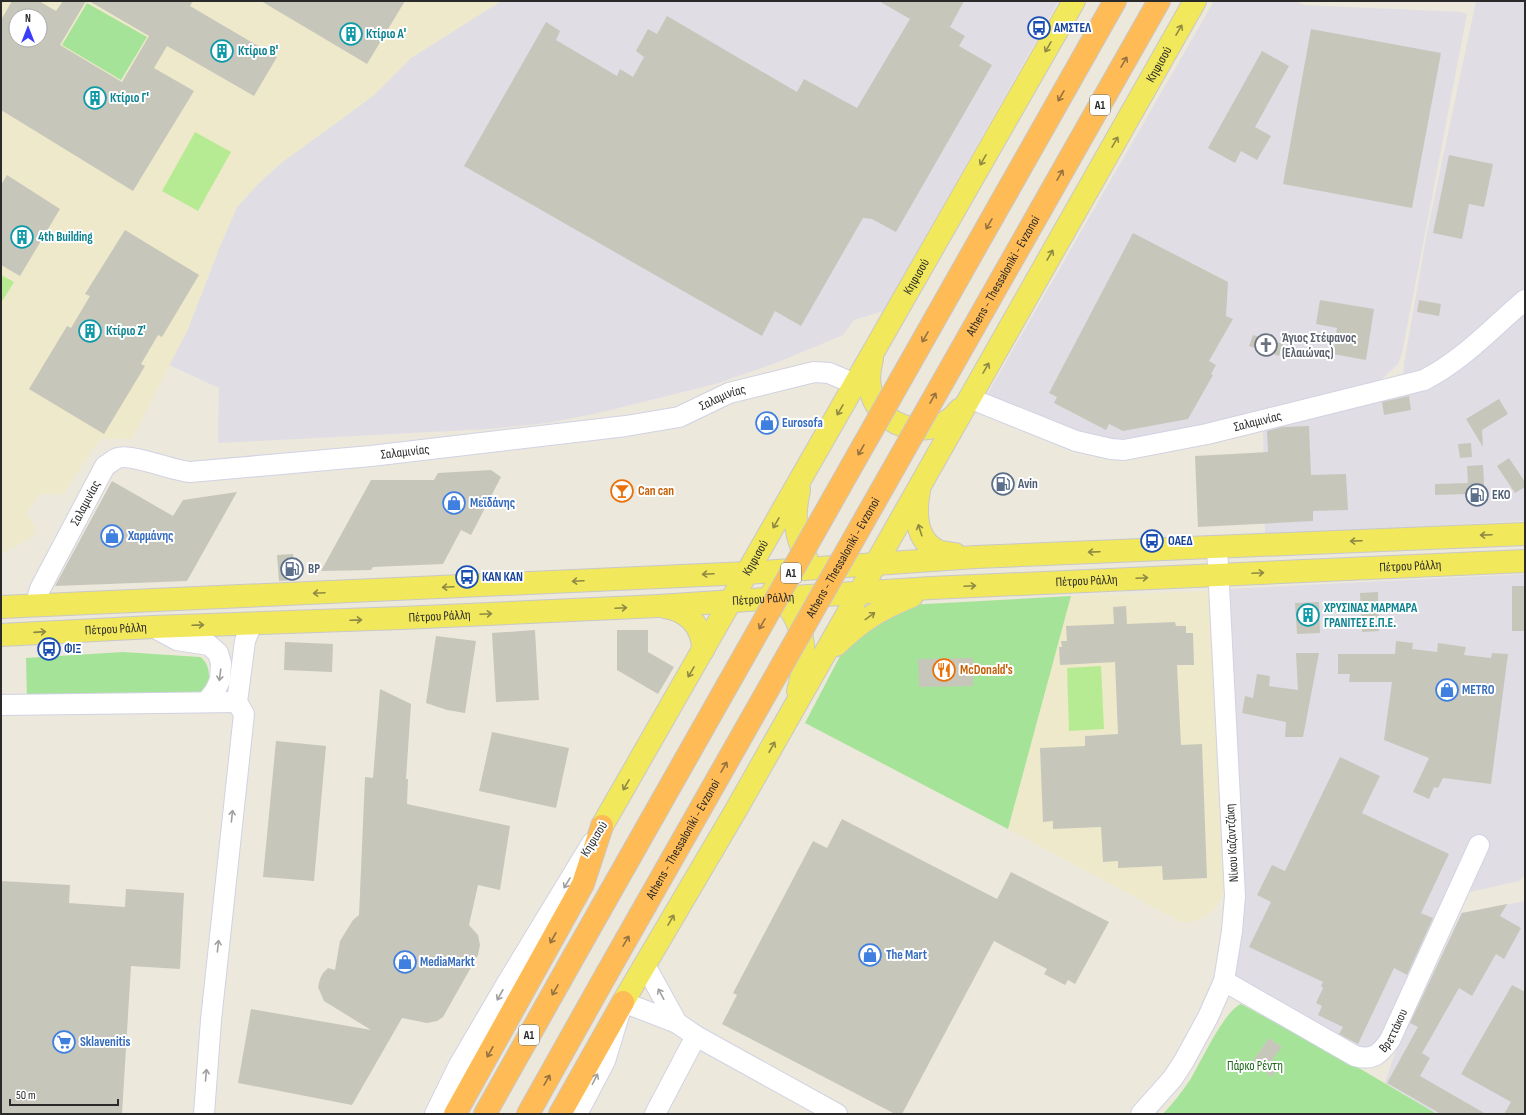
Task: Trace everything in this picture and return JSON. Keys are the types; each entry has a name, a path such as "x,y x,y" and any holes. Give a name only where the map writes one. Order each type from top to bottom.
{"highway":[{"name":"Α1","path":"485,1114 1115,1"},
{"name":"Athens - Thessaloniki - Evzonoi","path":"528,1114 1159,1"},
{"path":"455,1114 583,884 602,826"},
{"path":"560,1114 623,1002"}],"main road":[{"name":"Κηφισού","path":"602,826 1074,1"},
{"name":"Κηφισού","path":"623,1002 786,723 858,593 876,564 925,475 1195,1"},
{"path":"874,352 869,372 871,393 881,411 897,424 918,429 938,426 956,415 969,398"},
{"path":"925,475 919,492 917,507 918,524 923,539 937,551 976,557"},
{"path":"802,477 796,502 796,527 801,550 811,568 838,588 858,593"},
{"name":"Πέτρου Ράλλη","path":"1,607 747,573 976,557 1525,534"},
{"name":"Πέτρου Ράλλη","path":"1,634 383,619 658,606 931,588 1525,561"},
{"path":"747,573 783,598 797,620 802,637 801,682 795,703 786,723"},
{"path":"820,661 853,629 874,613 931,588"},
{"path":"658,606 683,612 692,619 699,630 703,650"}],"street":[{"name":"Σαλαμινίας","path":"969,398 1076,441 1111,449 1137,448 1213,432 1424,380 1439,373 1465,354 1525,300"},
{"name":"Σαλαμινίας","path":"35,606 40,588 105,466 119,457 135,458 177,471 190,472 364,457 626,426 679,417 729,393 814,372 829,373 855,384"},
{"name":"Νίκου Καζαντζάκη","path":"1142,1114 1173,1078 1208,1017 1224,981 1232,931 1235,896 1217,546"},
{"path":"204,1114 211,1020 244,714 237,702 245,641 252,623"},
{"path":"153,627 177,640 210,645 218,653 221,663 220,680 215,691 207,701"},
{"path":"1,705 162,704 207,701 237,702"},
{"name":"Κηφισού","path":"435,1114 459,1065 602,826"},
{"name":"Βρεττάκου","path":"1224,981 1356,1056 1364,1059 1377,1056 1382,1052 1390,1040 1479,845"},
{"path":"645,965 677,1023"},
{"path":"623,1002 677,1023 696,1036 837,1114"},
{"name":"Κηφισού","path":"577,1114 605,1061 623,1002"},
{"path":"655,1114 696,1036"}],"shaded area":[{"path":"1,1 501,1 411,58 373,96 281,163 259,183 237,207 220,246 188,329 132,439 100,439 64,493 60,495 39,494 27,513 35,527 35,533 31,538 1,554"},
{"path":"501,1 1058,2 883,311 854,320 843,335 776,363 715,384 594,414 547,423 487,429 218,443 219,388 169,365 188,329 220,246 237,207 259,183 281,163 373,96 411,58"},
{"path":"1214,1 1295,1 1304,5 1461,12 1467,14 1402,353 1398,364 1383,378 1367,386 1225,422 1116,445 984,400"},
{"path":"1476,1 1525,1 1525,521 1265,535 1263,428 1403,395 1404,364 1427,233"},
{"path":"1525,574 1525,876 1519,881 1461,894 1381,1046 1368,1053 1233,977 1227,589"},
{"path":"1210,591 1213,685 1224,888 1223,897 1213,911 1198,920 1181,922 1008,829 1071,596"},
{"path":"1525,901 1525,1114 1437,1114 1385,1083 1394,1056 1461,913"}],"green space":[{"path":"87,3 147,37 121,80 62,45"},
{"path":"195,132 231,152 198,211 162,191"},
{"path":"1,275 14,282 1,303"},
{"path":"1071,596 1008,829 805,723 841,654 864,630 907,605"},
{"path":"123,652 200,657 204,660 208,668 209,679 207,689 205,693 27,700 26,658"},
{"path":"1101,666 1104,729 1069,731 1067,668"},
{"name":"Πάρκο Ρέντη","path":"1241,1004 1364,1071 1437,1114 1163,1114 1190,1080 1227,1016"}],"building":[{"name":"Κτίριο Γ'","path":"12,1 39,1 56,11 63,1 86,1 60,45 122,82 149,36 89,1 193,1 190,6 277,57 254,96 167,46 154,68 194,91 133,191 1,110 1,20"},
{"name":"Κτίριο Α'","path":"261,1 405,1 367,64"},
{"path":"879,1 964,1 950,27 965,36 959,46 992,65 896,232 872,219 863,218 801,326 775,311 762,336 464,166 546,22 560,31 556,40 617,76 620,69 633,77 644,57 636,51 648,29 657,34 667,16 797,92 804,79 857,108 910,19"},
{"path":"1311,29 1441,53 1412,208 1283,184"},
{"path":"1262,51 1289,66 1255,127 1271,136 1257,160 1241,151 1235,163 1208,148"},
{"path":"1449,155 1493,164 1484,207 1469,204 1462,239 1433,233"},
{"name":"4th Building","path":"7,175 60,209 20,276 1,265 1,185"},
{"name":"Κτίριο Ζ'","path":"125,230 199,275 162,337 158,335 141,364 145,366 104,434 29,389 67,326 71,328 90,296 85,294"},
{"path":"1133,233 1228,282 1226,316 1233,319 1209,361 1216,365 1211,374 1213,375 1188,419 1123,431 1109,424 1106,430 1054,403 1057,397 1049,393"},
{"path":"1320,300 1374,309 1366,360 1333,354 1337,328 1316,324"},
{"path":"1419,300 1441,304 1439,316 1417,312"},
{"name":"Άγιος Στέφανος (Ελαιώνας)","path":"1253,335 1283,344 1279,356 1249,346"},
{"path":"1409,396 1411,410 1384,415 1382,402"},
{"path":"1499,399 1508,414 1482,430 1483,447 1466,419"},
{"path":"1309,426 1311,475 1346,474 1348,510 1313,511 1313,521 1198,527 1195,456 1268,452 1267,431 1282,427"},
{"path":"1471,443 1472,457 1460,458 1458,444"},
{"path":"1509,458 1525,482 1525,487 1515,493 1497,466"},
{"path":"1483,465 1485,500 1468,501 1468,494 1435,495 1435,484 1468,483 1467,466"},
{"path":"491,470 501,477 471,535 461,530 443,564 373,567 371,570 321,571 371,480 434,480 438,473"},
{"path":"112,481 173,516 183,500 237,492 187,581 55,586"},
{"path":"293,554 295,580 279,581 277,555"},
{"path":"1512,586 1525,586 1525,631 1512,631"},
{"path":"1378,592 1379,631 1362,632 1360,593"},
{"name":"ΧΡΥΣΙΝΑΣ ΜΑΡΜΑΡΑ ΓΡΑΝΙΤΕΣ Ε.Π.Ε.","path":"1319,602 1320,633 1297,634 1295,603"},
{"path":"1126,606 1127,624 1175,622 1176,626 1186,626 1186,633 1193,633 1194,665 1177,665 1181,745 1202,744 1207,878 1163,880 1162,866 1118,868 1118,861 1103,862 1101,827 1053,829 1053,821 1043,822 1040,748 1085,746 1085,736 1118,734 1115,662 1060,665 1059,647 1062,647 1061,641 1067,641 1066,626 1114,624 1113,607"},
{"path":"535,630 539,700 496,702 492,633"},
{"path":"617,630 648,630 648,652 674,667 658,694 617,670"},
{"path":"436,636 476,641 465,713 447,710 426,703"},
{"path":"1396,641 1413,643 1412,649 1437,652 1438,643 1466,647 1464,655 1491,658 1492,653 1508,654 1491,784 1443,778 1438,788 1434,787 1429,799 1413,792 1429,758 1384,740 1392,682 1349,682 1350,674 1338,674 1338,654 1395,654"},
{"path":"285,642 333,644 332,672 284,670"},
{"path":"1296,653 1319,653 1303,737 1285,737 1286,722 1242,713 1245,696 1253,698 1257,674 1270,676 1269,686 1298,690"},
{"path":"973,658 973,686 919,687 918,659"},
{"path":"380,689 411,704 406,779 408,779 407,804 510,826 500,890 478,885 469,925 478,935 480,945 478,955 443,1017 437,1021 427,1023 402,1018 352,1105 238,1083 251,1009 371,1030 324,1001 318,987 323,973 328,968 335,970 340,941 353,920 359,915 365,777 373,778"},
{"path":"492,732 569,748 556,808 479,791"},
{"path":"276,741 326,746 314,881 263,877"},
{"path":"1340,757 1380,776 1362,813 1449,854 1421,913 1433,918 1407,975 1394,968 1358,1044 1339,1034 1343,1027 1318,1015 1322,1006 1316,1003 1323,988 1321,986 1323,982 1249,947 1271,902 1257,895 1272,865 1285,871"},
{"name":"The Mart","path":"842,819 997,899 1011,872 1109,922 1075,984 1068,980 1065,985 1044,974 1047,969 994,941 902,1114 895,1114 722,1024 737,995 733,993 813,841 827,848"},
{"name":"Sklavenitis","path":"1,881 70,885 69,903 125,907 126,889 184,893 180,969 131,966 122,1114 1,1114"},
{"path":"1507,904 1500,916 1521,928 1504,959 1496,954 1472,996 1459,988 1422,1053 1430,1058 1420,1076 1486,1114 1441,1114 1387,1083 1418,1027 1410,1023 1462,913"},
{"path":"1512,985 1525,992 1525,1114 1504,1114 1511,1102 1461,1074"},
{"path":"1269,1038 1282,1047 1272,1060 1280,1066 1272,1077 1252,1062"}],"place":[{"name":"ΑΜΣΤΕΛ","path":"1039,28"},
{"name":"Κτίριο Α'","path":"351,34"},
{"name":"Κτίριο Β'","path":"222,51"},
{"name":"Κτίριο Γ'","path":"95,98"},
{"name":"4th Building","path":"22,237"},
{"name":"Κτίριο Ζ'","path":"90,331"},
{"name":"Άγιος Στέφανος (Ελαιώνας)","path":"1266,345"},
{"name":"Eurosofa","path":"767,423"},
{"name":"Avin","path":"1003,484"},
{"name":"Can can","path":"622,491"},
{"name":"EKO","path":"1477,495"},
{"name":"Μεϊδάνης","path":"454,503"},
{"name":"Χαρμάνης","path":"112,536"},
{"name":"ΟΑΕΔ","path":"1152,541"},
{"name":"BP","path":"292,569"},
{"name":"ΚΑΝ ΚΑΝ","path":"467,577"},
{"name":"ΧΡΥΣΙΝΑΣ ΜΑΡΜΑΡΑ ΓΡΑΝΙΤΕΣ Ε.Π.Ε.","path":"1308,615"},
{"name":"ΦΙΞ","path":"49,649"},
{"name":"McDonald's","path":"944,670"},
{"name":"METRO","path":"1447,690"},
{"name":"The Mart","path":"870,955"},
{"name":"MediaMarkt","path":"405,962"},
{"name":"Sklavenitis","path":"64,1042"}]}
